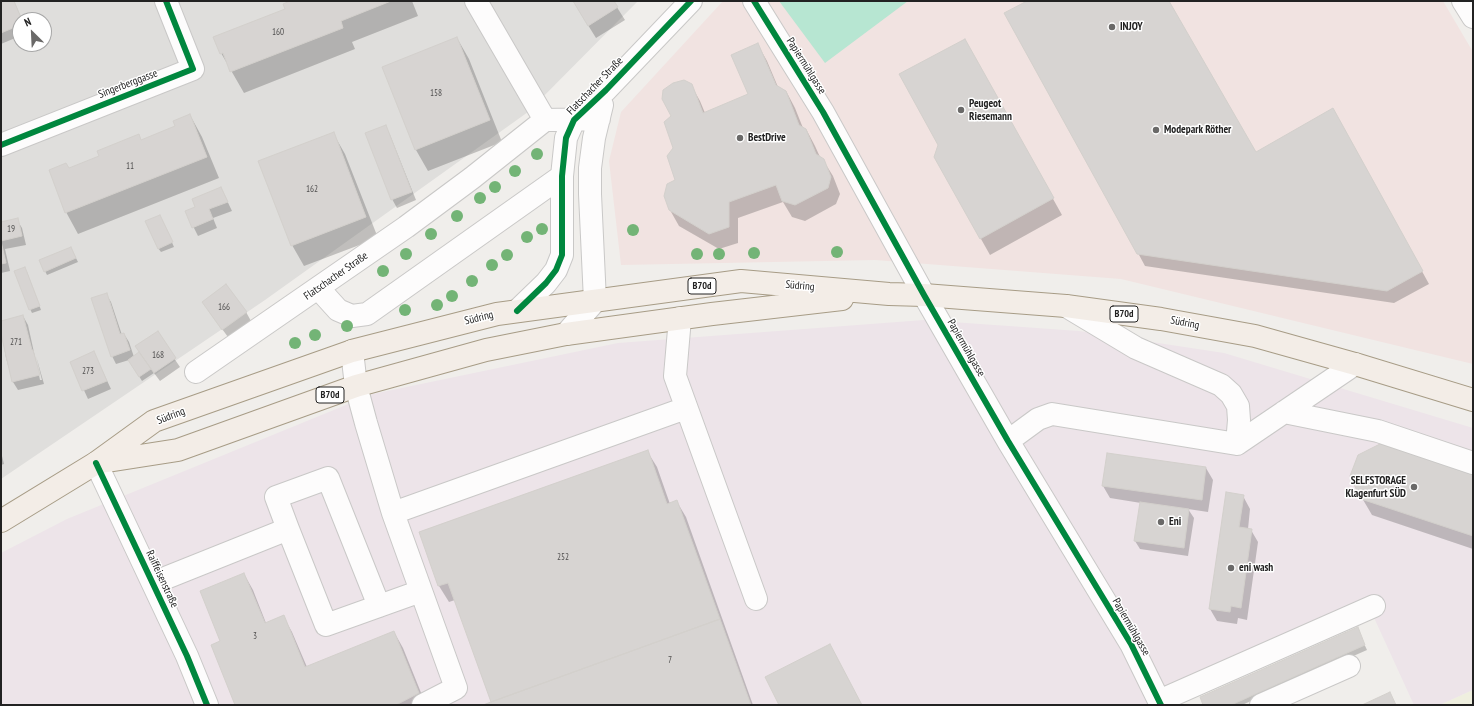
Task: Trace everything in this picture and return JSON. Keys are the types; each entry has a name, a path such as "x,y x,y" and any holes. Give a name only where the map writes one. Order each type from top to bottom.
{"main road":[{"name":"Südring","path":"1,521 96,463 154,421 352,351 497,314 741,281 889,294 924,294 1066,306 1161,319 1255,336 1355,364 1473,400"},
{"name":"Südring","path":"96,463 178,450 356,386 486,350 566,334 680,318 889,294"}],"street":[{"name":"Singerberggasse","path":"1,145 193,69 166,1"},
{"path":"476,1 545,120"},
{"name":"Flatschacher Straße","path":"516,311 546,283 556,270 562,254 562,176 566,138 574,120 606,90 692,1"},
{"name":"Papiermühlgasse","path":"754,1 823,112 1008,442 1131,644 1160,703"},
{"path":"1463,1 1473,17"},
{"name":"Flatschacher Straße","path":"595,300 590,168 594,138 606,90"},
{"name":"Flatschacher Straße","path":"196,372 406,228 545,120 598,119"},
{"path":"319,289 338,310 352,316 366,314 562,176"},
{"path":"566,334 595,300"},
{"path":"1066,306 1136,348 1221,386 1232,394 1238,406 1239,420 1237,444"},
{"path":"680,318 675,376 756,599"},
{"path":"352,351 356,386 392,512 456,688 423,705"},
{"path":"1008,442 1038,419 1052,414 1237,444 1355,364"},
{"path":"392,512 686,408"},
{"path":"1284,412 1378,431 1473,463"},
{"name":"Raiffeisenstraße","path":"96,463 188,656 207,705"},
{"path":"379,606 328,478 276,497 326,625 421,591"},
{"path":"153,583 288,529"},
{"path":"1160,703 1374,606"},
{"path":"1261,705 1349,666"}],"shaded area":[{"path":"1,1 638,1 528,112 265,300 1,479"},
{"path":"723,1 1443,1 1473,52 1473,364 1121,279 875,260 621,265 609,161 621,112"},
{"path":"924,320 1079,331 1224,353 1473,428 1473,690 1440,705 1414,705 1365,598 1177,681 1152,705 1,705 1,553 67,519 373,394 618,343"}],"green space":[{"path":"779,1 908,1 825,63"},
{"path":"1473,690 1473,705 1440,705"}],"building":[{"path":"1,1 14,1 19,12 12,12 12,28 1,33"},
{"path":"290,1 391,1 341,21 343,28 230,72 223,53 220,54 213,37 285,9 283,4"},
{"path":"573,1 614,1 618,7 588,26"},
{"name":"Modepark Röther","path":"1027,1 1169,1 1256,152 1333,108 1423,271 1387,291 1137,254 1004,13"},
{"path":"457,37 490,120 415,150 382,67"},
{"name":"Peugeot Riesemann","path":"965,39 1054,198 980,239 934,157 938,145 899,74"},
{"name":"BestDrive","path":"758,43 776,85 786,91 799,125 806,129 816,154 824,159 831,177 828,188 795,205 782,201 776,185 729,202 729,227 709,234 669,210 664,196 667,184 675,180 667,156 673,148 664,122 671,116 662,99 663,90 673,83 684,80 692,84 703,113 748,94 731,55"},
{"path":"190,114 207,157 65,213 49,170 66,163 69,168 99,156 97,151 139,134 141,140 175,126 173,121"},
{"path":"386,125 412,192 391,200 365,133"},
{"path":"334,132 366,217 291,246 258,161"},
{"path":"221,187 228,202 209,209 213,219 192,228 185,211 195,207 192,199"},
{"path":"160,215 173,242 158,249 145,221"},
{"path":"18,218 22,236 1,241 1,222"},
{"path":"1,241 6,263 1,264"},
{"path":"71,247 76,258 44,272 39,260"},
{"path":"25,267 40,306 29,310 14,271"},
{"path":"226,284 247,312 222,330 202,302"},
{"path":"107,293 120,334 124,333 130,350 111,357 91,298"},
{"path":"23,315 40,375 12,382 1,334 1,321"},
{"path":"158,331 176,358 154,373 135,346"},
{"path":"94,351 107,381 82,391 70,362"},
{"path":"139,352 151,369 139,377 128,360"},
{"name":"SELFSTORAGE Klagenfurt SÜD","path":"1380,444 1473,475 1473,536 1361,499 1350,476 1358,455"},
{"path":"648,450 667,504 677,500 720,619 491,702 448,583 438,586 419,532"},
{"path":"1107,453 1206,467 1202,500 1102,486"},
{"name":"eni wash","path":"1226,492 1244,495 1239,527 1252,529 1241,608 1231,606 1230,612 1209,609"},
{"path":"1140,502 1189,509 1184,548 1134,541"},
{"path":"244,573 265,623 284,615 305,667 394,631 419,693 396,705 235,705 211,645 220,641 200,591"},
{"path":"720,619 751,705 483,705 491,702"},
{"path":"1358,627 1365,645 1231,705 1203,705 1200,697"},
{"path":"830,644 862,705 779,705 765,677"},
{"path":"1390,692 1396,705 1362,705"}],"cycle path":[{"path":"1,145 193,69 166,1"},
{"path":"517,311 546,283 556,270 562,255 562,176 566,138 574,120 606,90 691,1"},
{"path":"754,1 823,112 924,295 1008,441 1131,644 1161,705"},
{"path":"96,463 187,656 207,705"}],"place":[{"name":"INJOY","path":"1112,27"},
{"name":"Peugeot Riesemann","path":"961,110"},
{"name":"Modepark Röther","path":"1156,130"},
{"name":"BestDrive","path":"740,138"},
{"name":"SELFSTORAGE Klagenfurt SÜD","path":"1414,487"},
{"name":"Eni","path":"1161,522"},
{"name":"eni wash","path":"1231,568"}]}
